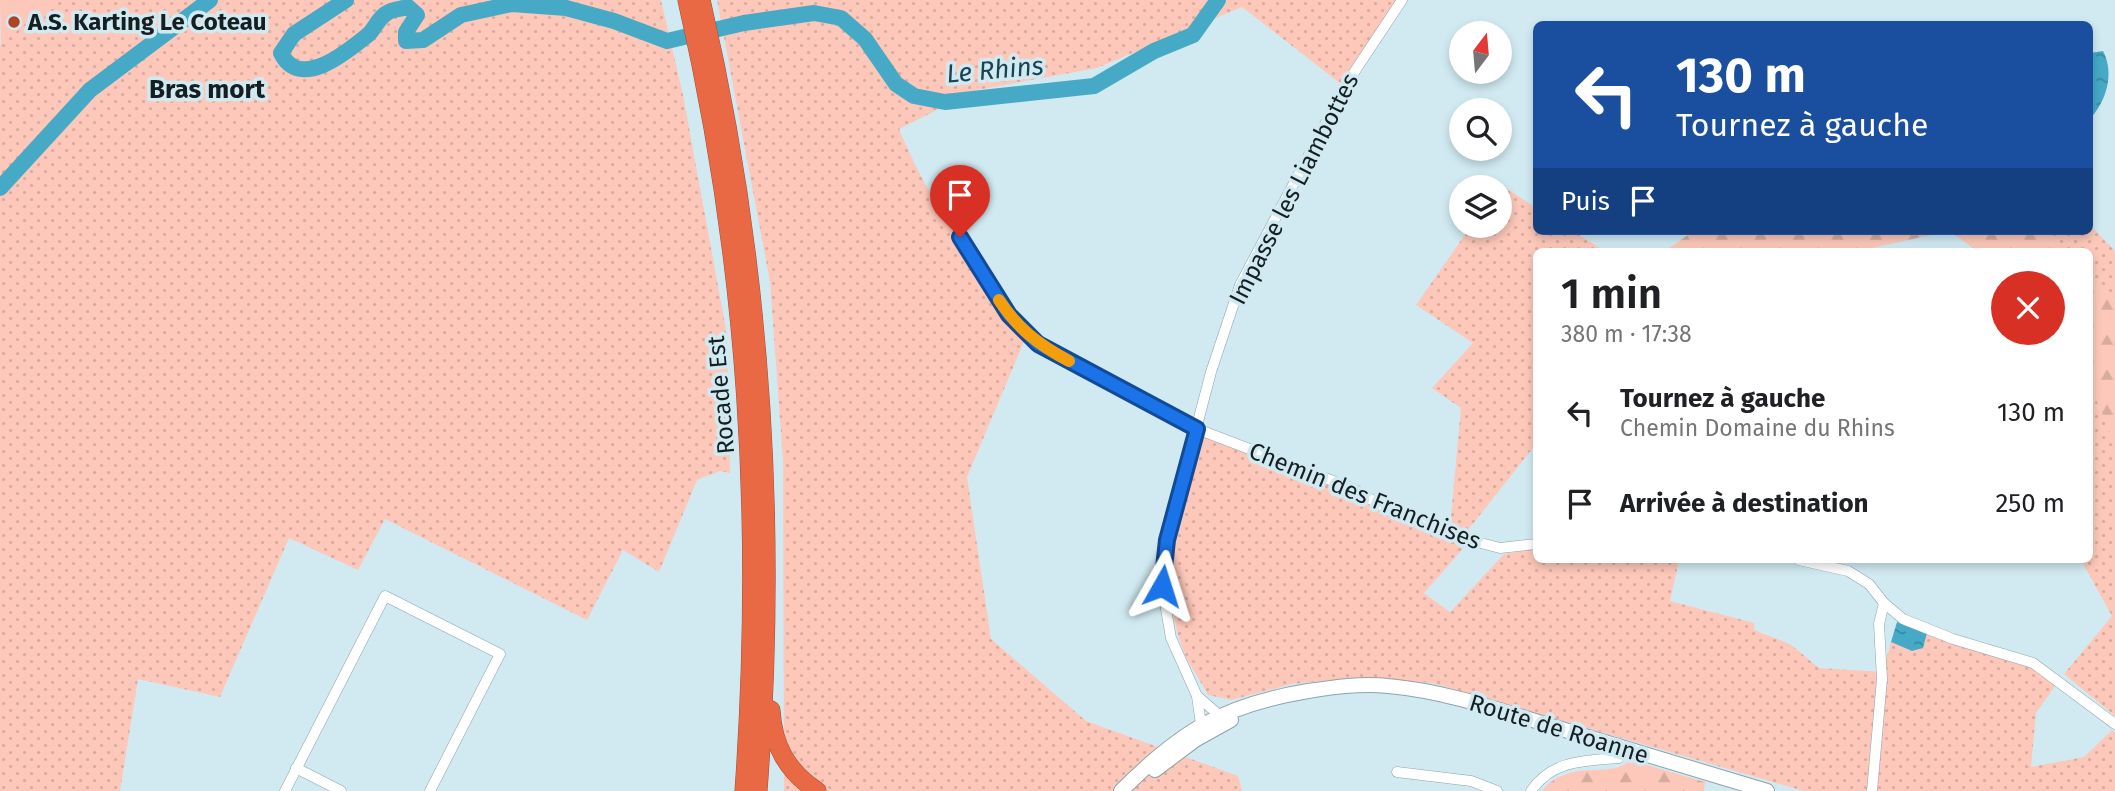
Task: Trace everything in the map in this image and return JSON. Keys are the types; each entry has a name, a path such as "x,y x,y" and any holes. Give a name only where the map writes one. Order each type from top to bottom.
{"highway":[{"name":"Rocade Est","path":"695,3 735,163 754,302 765,474 766,629 758,791"},
{"name":"Rocade Est","path":"709,66 726,200 752,474 753,586 744,791"},
{"path":"766,629 773,644 771,714 776,741 787,765 817,791"}],"main road":[{"name":"Route de Roanne","path":"1211,725 1263,699 1349,686 1385,685 1451,696 1767,791"},
{"path":"1121,791 1167,747 1211,725"},
{"path":"1130,791 1211,725"}],"street":[{"name":"Impasse les Liambottes","path":"1197,696 1171,638 1162,586 1167,540 1211,372 1240,285 1348,83 1402,0"},
{"name":"Chemin des Franchises","path":"960,237 1009,315 1038,344 1197,429 1354,489 1393,513 1500,548 1533,544"},
{"path":"1812,563 1848,571 1869,584 1884,603 1903,619 1953,639 2033,663 2115,724"},
{"path":"285,791 384,596 500,653 430,791"},
{"path":"1872,791 1882,679 1879,624 1884,603"},
{"path":"1197,696 1211,725"},
{"path":"1197,696 1211,725"},
{"path":"1531,791 1549,771 1559,766 1619,758 1625,748"},
{"path":"296,768 341,791"},
{"path":"1397,772 1471,780 1497,791"}],"green space":[{"name":"A.S. Karting Le Coteau","path":"0,0 52,0 1,45"},
{"path":"52,0 661,0 683,95 727,335 730,473 720,471 697,480 659,572 623,550 587,620 385,519 358,570 289,538 220,697 138,679 120,791 0,791 0,45"},
{"path":"717,0 1397,0 1341,84 1242,7 1097,68 977,90 899,129 941,211 1025,339 967,477 991,639 1086,721 1238,776 1242,791 784,791 783,461 770,282"},
{"path":"1512,192 1533,206 1533,235 1579,235 1600,248 1533,248 1533,448 1468,530 1450,527 1461,408 1432,388 1473,343 1416,305 1463,238 1512,238"},
{"path":"2093,228 2115,251 2115,301 2093,281 2093,248 2057,248 2042,235 2093,235"},
{"path":"1688,235 1931,235 1872,248 1669,248"},
{"path":"1955,235 2042,235 2057,248 1973,248"},
{"path":"2093,281 2115,301 2115,443 2093,392"},
{"path":"2093,392 2115,443 2115,716 2064,674 2112,616 2083,563 2093,563"},
{"path":"1201,434 1354,494 1468,543 1424,593 1450,612 1504,554 1533,549 1533,563 1678,563 1670,601 1754,623 1754,630 1790,644 1819,668 1883,672 1891,642 1912,651 1923,648 1927,633 2025,664 2058,682 2036,713 2031,767 2084,757 2112,730 2115,732 2115,791 1804,791 1432,683 1362,677 1292,684 1231,700 1208,695 1184,652 1175,624 1171,597 1174,542"},
{"path":"1630,760 1705,782 1704,791 1542,791 1565,775 1622,766"}],"water":[{"path":"2103,51 2107,60 2108,78 2104,96 2093,116 2093,53"},
{"path":"1897,622 1927,633 1923,648 1912,651 1891,642"}],"waterway":[{"name":"Le Rhins","path":"0,188 90,90 210,0"},
{"name":"Le Rhins","path":"346,0 294,34 281,53 289,64 300,69 312,69 337,58 369,34 384,15 408,7 417,15 406,32 406,41 423,40 461,15 512,4 566,8 614,21 667,41 744,23 814,13 841,18 865,39 896,84 914,96 945,102 1094,86 1154,51 1193,35 1218,0"}],"slow traffic":[{"path":"999,300 1023,331 1038,344 1069,361"}],"place":[{"name":"A.S. Karting Le Coteau","path":"14,22"}],"district":[{"name":"Bras mort","path":"207,89"}],"route":[{"path":"960,237 1009,315 1038,344 1197,429 1167,540 1162,586"}]}
